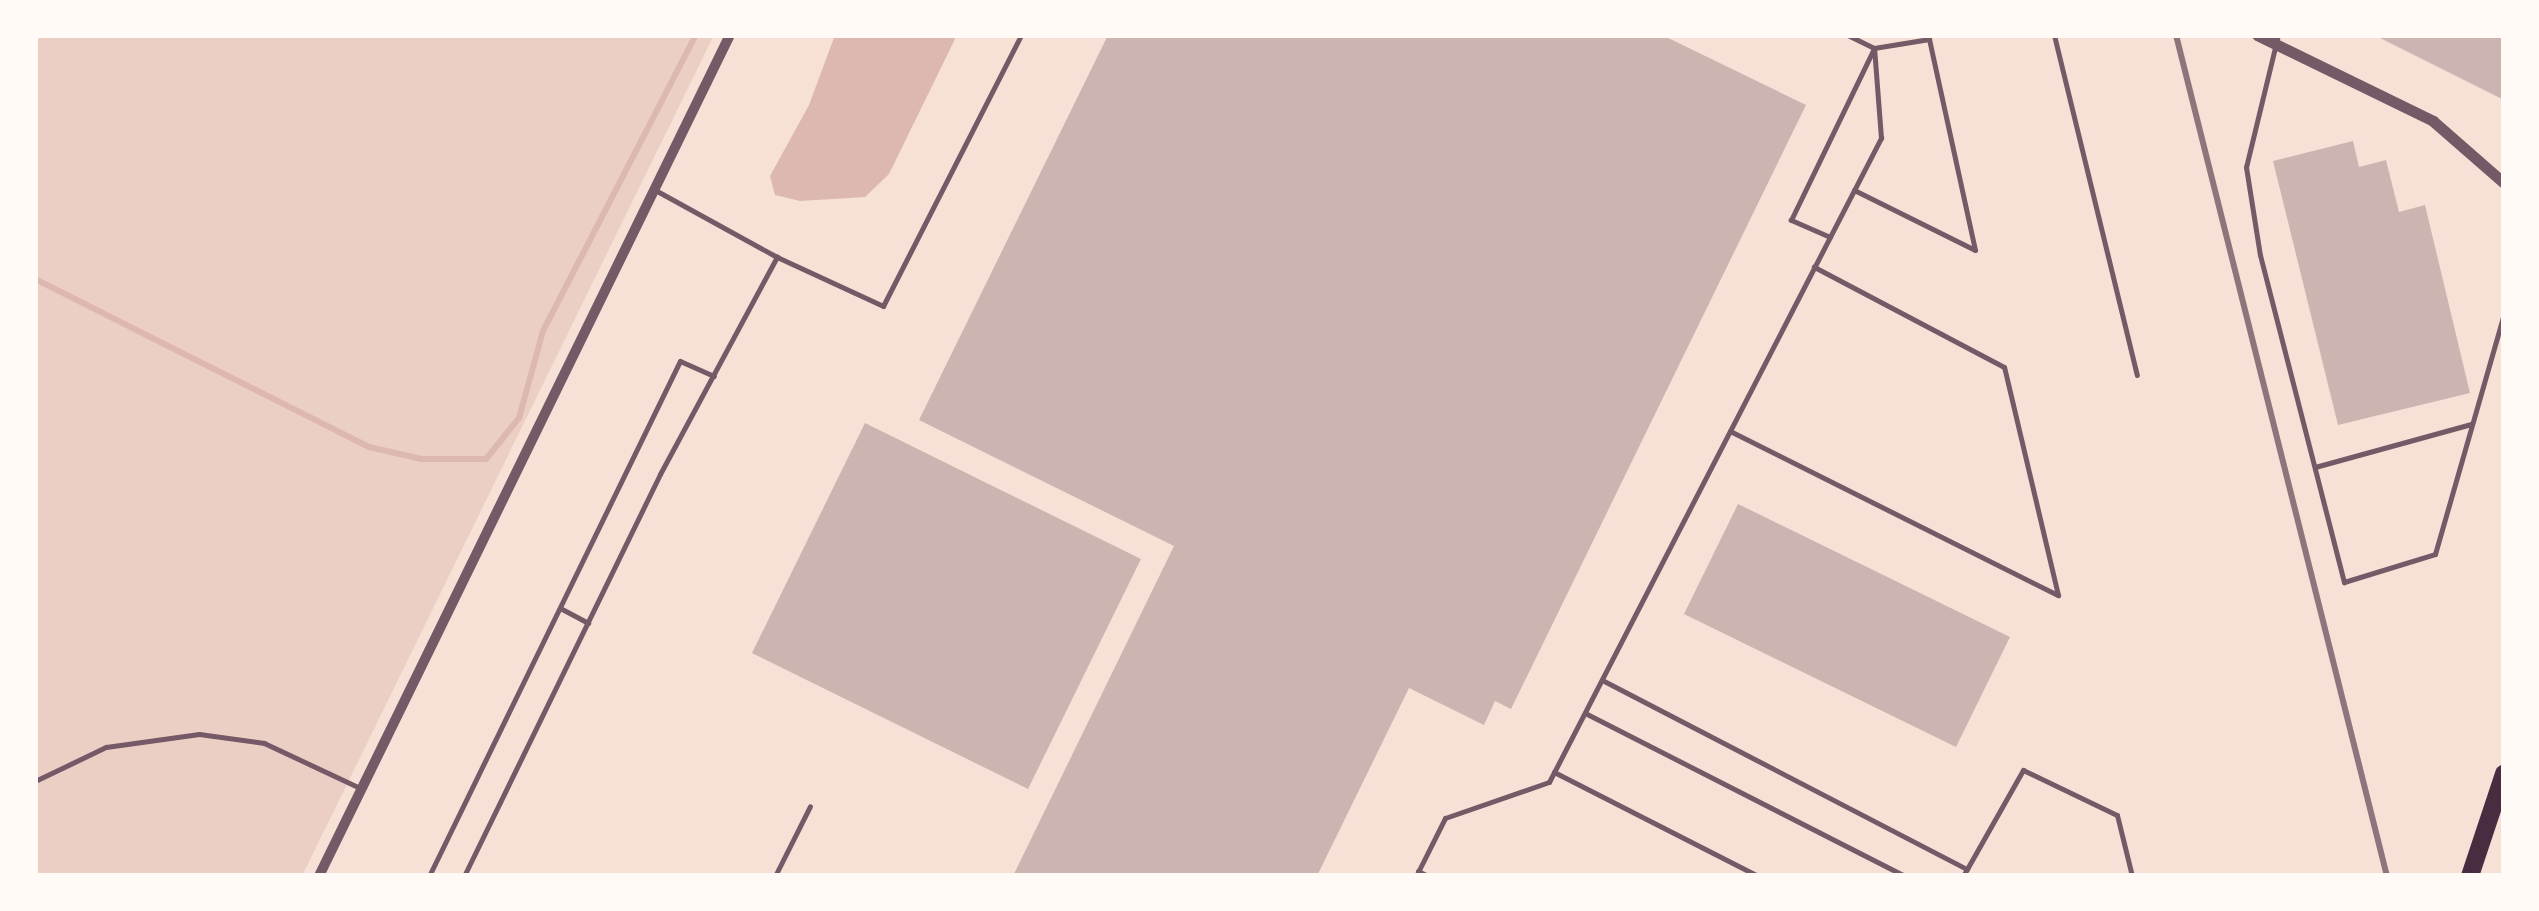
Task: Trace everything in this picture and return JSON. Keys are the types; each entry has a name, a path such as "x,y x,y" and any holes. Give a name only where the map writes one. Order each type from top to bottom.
{"highway":[{"path":"2470,876 2504,774"}],"street":[{"path":"319,876 730,35"},
{"path":"2257,35 2279,41 2433,121 2504,183"}],"lane":[{"path":"654,190 777,257 883,306 1021,35"},
{"path":"1847,35 1874,48 1929,39 1974,250 1854,190"},
{"path":"2054,35 2137,375"},
{"path":"2279,41 2246,167 2260,255 2344,582 2435,554 2504,312"},
{"path":"1428,876 1417,874 1445,818 1549,782 1881,138 1874,48"},
{"path":"1830,238 1791,220 1874,48"},
{"path":"464,876 588,623 777,257"},
{"path":"1730,431 2058,596 2004,367 1814,267"},
{"path":"429,876 680,361 714,376"},
{"path":"2315,467 2472,424"},
{"path":"560,608 588,623"},
{"path":"1602,680 1965,873 2024,770 2117,815 2132,876"},
{"path":"1585,713 1905,876"},
{"path":"35,780 106,746 199,734 264,743 360,788"},
{"path":"1554,772 1758,876"},
{"path":"775,876 810,806"}],"shaded area":[{"path":"35,35 714,35 302,876 35,876"},
{"path":"835,35 957,35 889,174 865,197 800,201 775,195 770,176 809,105"}],"building":[{"path":"1108,35 1662,35 1806,105 1511,709 1495,701 1484,725 1409,688 1317,876 1013,876 1174,546 919,420"},
{"path":"2374,35 2504,35 2504,100"},
{"path":"2353,141 2359,167 2386,160 2399,212 2425,205 2470,393 2338,425 2273,161"},
{"path":"865,423 1141,559 1028,789 752,653"},
{"path":"1738,504 2010,637 1956,747 1684,614"}],"waterway":[{"path":"35,279 369,447 422,459 486,459 519,418 543,331 696,35"}],"railway":[{"path":"2176,35 2387,876"}]}
